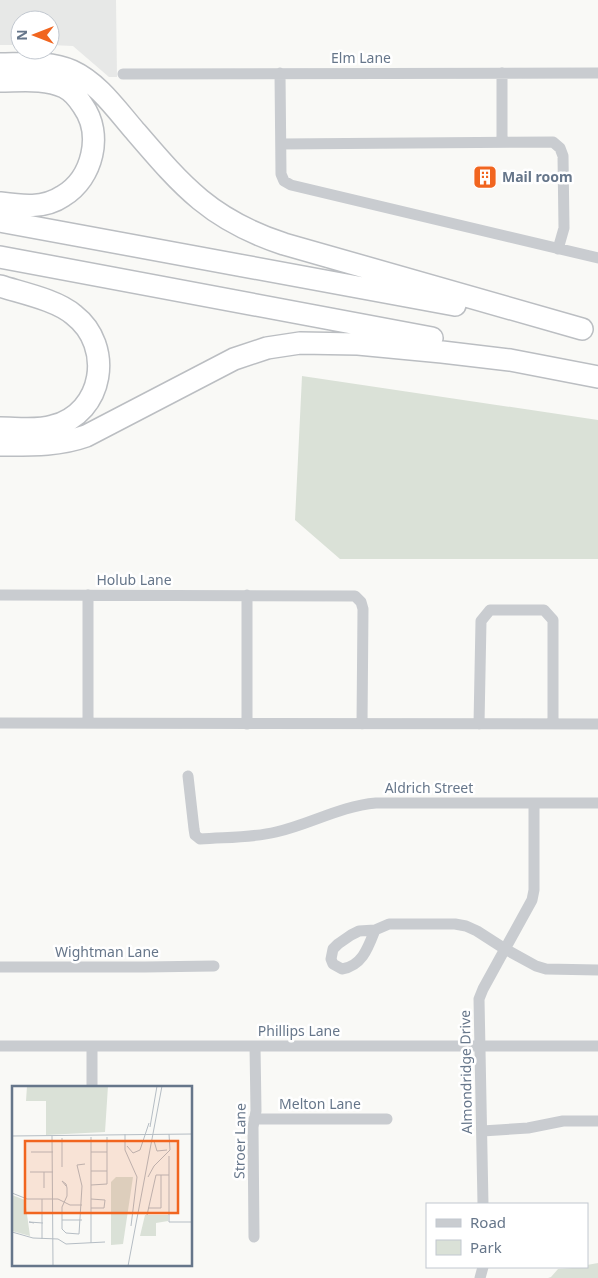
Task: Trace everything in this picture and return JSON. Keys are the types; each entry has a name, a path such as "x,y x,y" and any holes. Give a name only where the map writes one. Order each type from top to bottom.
{"highway":[{"path":"0,64 57,67 71,71 85,79 107,99 189,190 216,213 247,231 284,244 590,330"},
{"path":"0,81 42,81 67,88 87,110 94,138 89,165 83,177 64,196 53,202 39,205 1,209"},
{"path":"1,209 590,330"},
{"path":"0,258 598,369"},
{"path":"0,286 45,301 73,314 84,324 93,337 100,363 94,392 86,405 76,415 53,426 0,428"},
{"path":"0,445 42,445 71,441 86,436 234,359 267,348 300,343 358,344 442,352 510,360 598,376"}],"street":[{"path":"280,73 281,174 284,182 598,258"},
{"path":"502,73 502,142"},
{"name":"Elm Lane","path":"123,74 598,73"},
{"path":"281,144 553,142 560,148 563,156 564,228 558,248"},
{"name":"Holub Lane","path":"0,595 355,596 361,602 363,609 362,724"},
{"path":"88,595 88,722"},
{"path":"247,595 247,724"},
{"path":"479,724 481,622 490,610 544,610 553,620 553,724"},
{"path":"0,723 598,724"},
{"name":"Aldrich Street","path":"188,776 194,829 200,839 265,834 290,828 342,808 360,804 598,804"},
{"name":"Almondridge Drive","path":"483,1203 479,999 532,900 534,890 534,803"},
{"path":"375,930 389,924 455,924 477,931 536,966 546,969 598,970"},
{"name":"Wightman Lane","path":"0,966 214,966"},
{"name":"Phillips Lane","path":"0,1046 598,1046"},
{"path":"92,1046 92,1086"},
{"name":"Stroer Lane","path":"254,1236 255,1046"},
{"name":"Melton Lane","path":"254,1119 387,1119"},
{"path":"482,1131 528,1128 563,1121 598,1121"}],"shaded area":[{"path":"0,0 116,0 117,77 109,77 73,46 60,45 60,10 10,10 10,45 0,45"}],"green space":[{"path":"302,376 598,420 598,559 340,559 295,520"},
{"path":"598,1263 598,1278 548,1278 558,1269 588,1268 588,1265"}],"place":[{"name":"Mail room","path":"485,177"}]}
